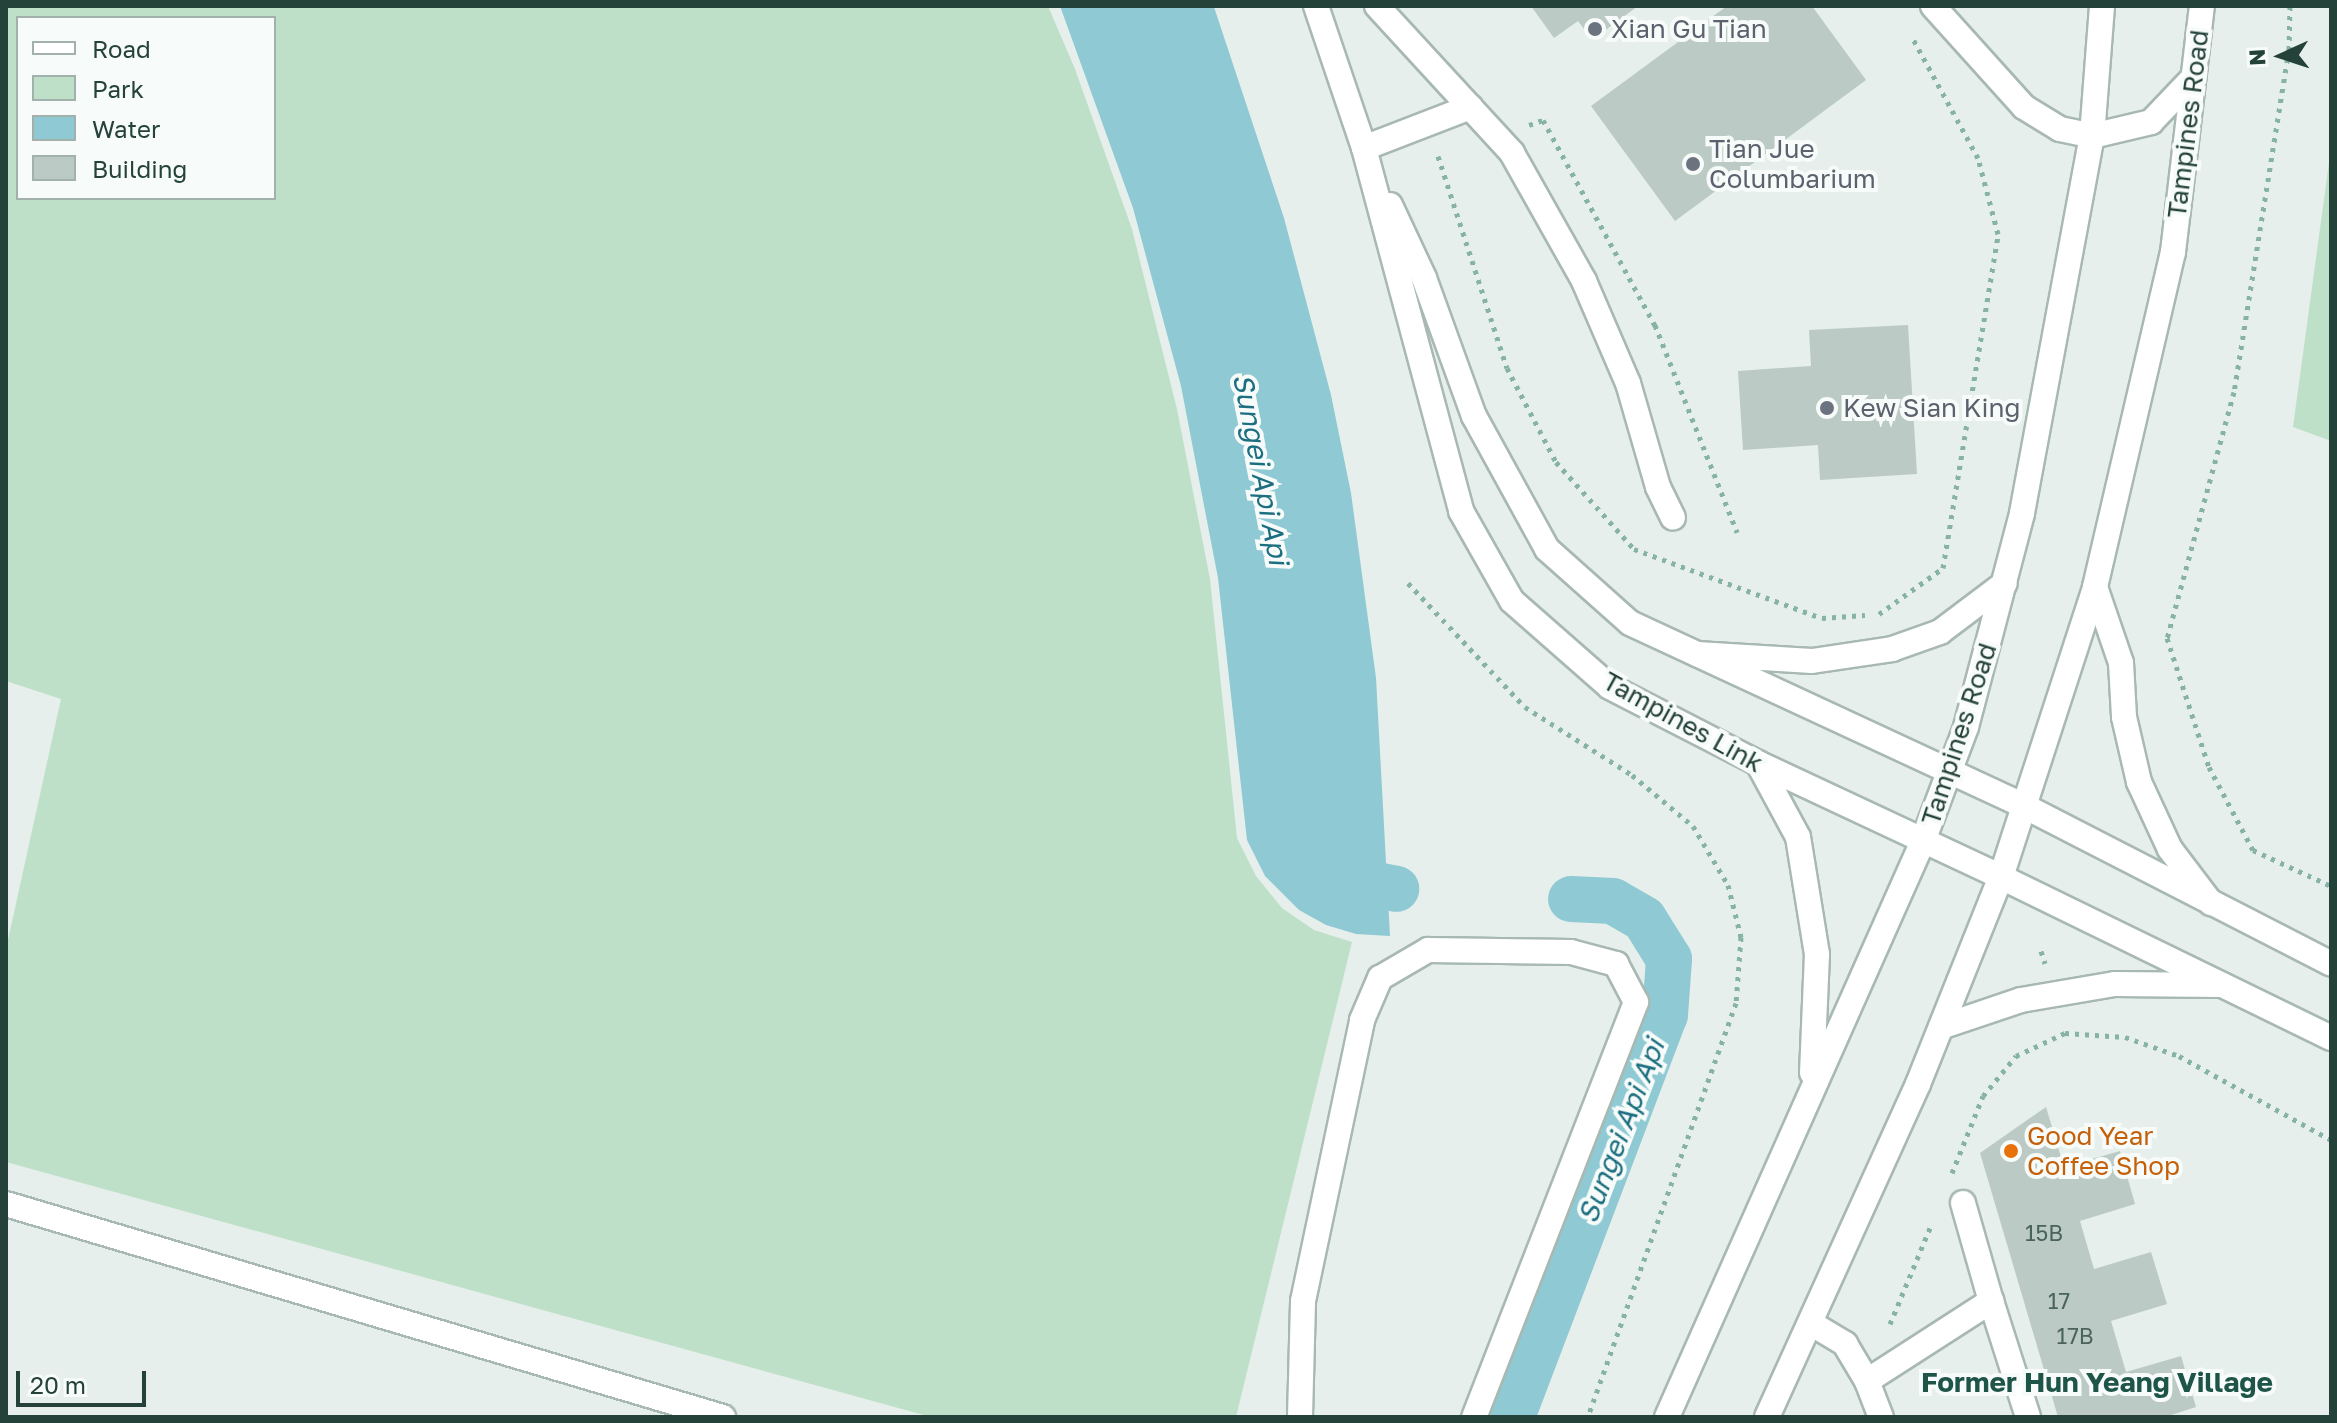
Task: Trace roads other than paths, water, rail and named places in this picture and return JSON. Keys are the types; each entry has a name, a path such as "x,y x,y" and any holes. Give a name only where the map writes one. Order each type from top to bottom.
{"main road":[{"name":"Tampines Link","path":"1316,6 1364,148 1461,511 1512,601 1610,687 1758,763 2331,1038"},
{"path":"1377,6 1512,153 1584,281 1628,383 1658,487 1673,518"},
{"path":"1933,6 2024,107 2060,129 2092,136 2151,122 2193,78"},
{"name":"Tampines Road","path":"1667,1417 1923,841 1966,727 2022,513 2092,136 2102,6"},
{"name":"Tampines Road","path":"1767,1417 1812,1324 1941,1027 2001,877 2095,587 2173,252 2202,6"},
{"path":"1364,148 1470,107"},
{"name":"Tampines Link","path":"1364,148 1424,278 1474,416 1547,549 1630,623 1948,774 2024,806 2331,964"},
{"path":"1697,654 1812,661 1892,649 1940,632 2005,583"},
{"path":"2095,587 2121,663 2124,717 2139,782 2170,849 2211,903"},
{"path":"1758,763 1798,837 1817,954 1812,1087"},
{"path":"1300,1417 1303,1301 1362,1020 1380,978 1428,950 1571,952 1616,964 1636,1002 1474,1417"},
{"path":"1941,1027 2021,1000 2115,984 2222,985"},
{"path":"1963,1203 2028,1417"},
{"path":"6,1204 723,1417"},
{"path":"1867,1381 1991,1301"},
{"path":"1812,1324 1845,1344 1867,1381 1881,1417"}],"water":[{"path":"1060,6 1214,7 1284,218 1331,395 1351,493 1376,678 1390,936 1356,934 1326,925 1299,910 1265,876 1247,840 1218,578 1181,386 1133,208"}],"waterway":[{"name":"Sungei Api Api","path":"1329,866 1361,882 1396,889"},
{"name":"Sungei Api Api","path":"1512,1417 1665,1015 1669,959 1644,919 1613,901 1571,899"}],"place":[{"name":"Xian Gu Tian","path":"1595,29"},
{"name":"Tian Jue Columbarium","path":"1693,164"},
{"name":"Kew Sian King","path":"1827,408"},
{"name":"Good Year Coffee Shop","path":"2011,1151"}],"district":[{"name":"Former Hun Yeang Village","path":"2097,1382"}]}
